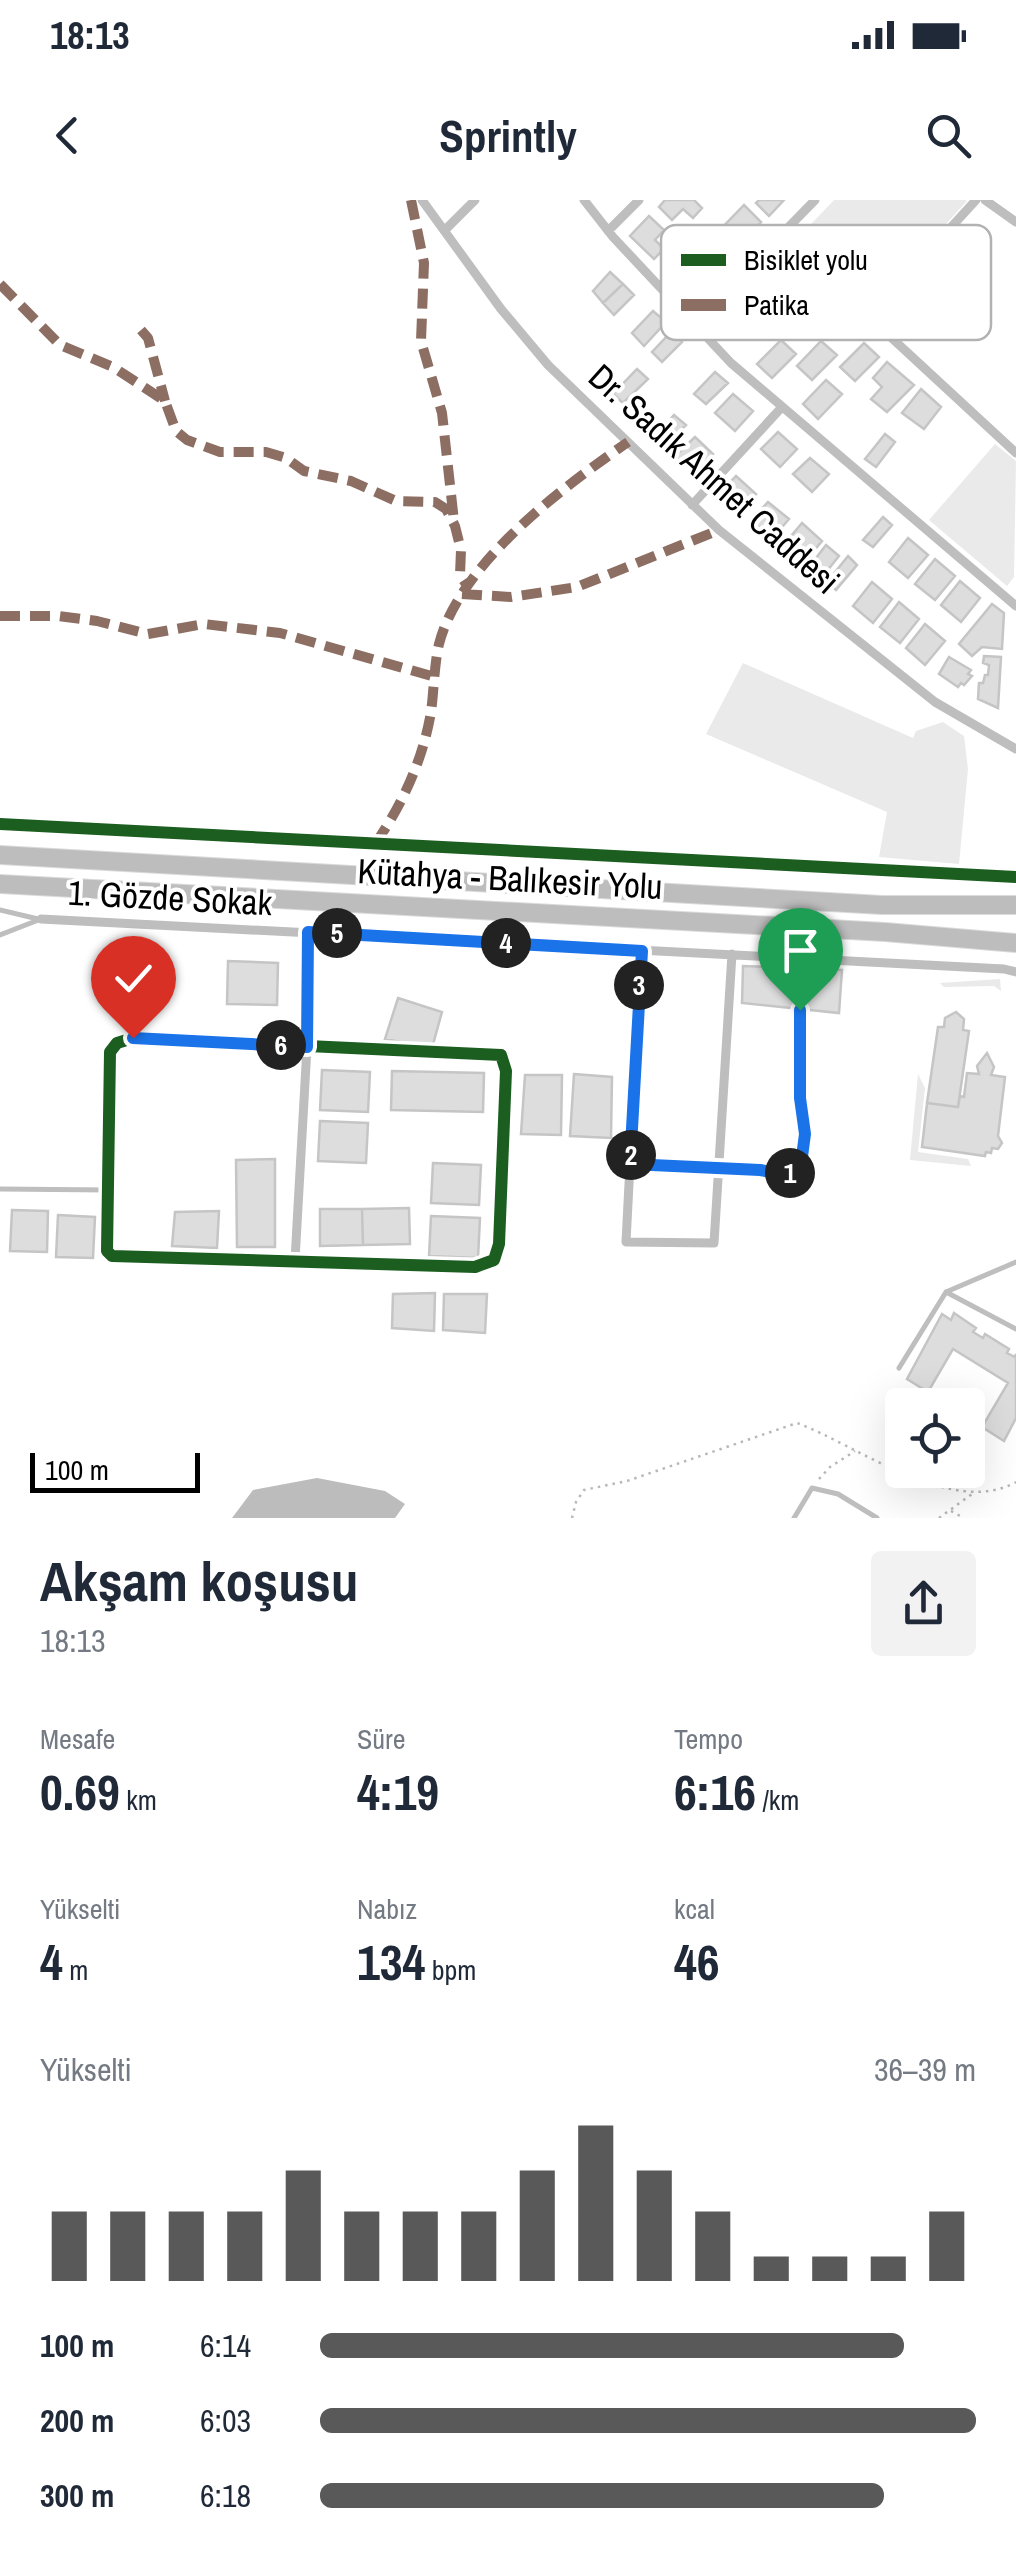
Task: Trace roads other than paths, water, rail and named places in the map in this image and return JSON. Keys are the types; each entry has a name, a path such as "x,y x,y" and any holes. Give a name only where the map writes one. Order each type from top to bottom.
{"highway":[{"name":"Kütahya - Balıkesir Yolu","path":"0,855 882,905 1016,905"},
{"name":"Kütahya - Balıkesir Yolu","path":"0,884 884,932 1016,943"}],"street":[{"name":"Dr. Sadık Ahmet Caddesi","path":"422,200 501,309 548,365 692,505 936,702 1016,748"},
{"path":"444,230 475,200"},
{"path":"584,200 661,288"},
{"path":"608,231 639,200"},
{"path":"792,225 815,200"},
{"path":"953,225 976,200"},
{"path":"985,200 1016,222"},
{"path":"709,340 731,363 1016,606"},
{"path":"894,340 1016,453"},
{"path":"692,505 782,407"},
{"path":"0,824 1016,877"},
{"name":"1. Gözde Sokak","path":"41,919 1016,972"},
{"path":"294,1260 307,1047 308,932"},
{"path":"642,951 626,1242 714,1243 732,954"},
{"path":"630,1164 760,1170 788,1175 801,1164 805,1134 800,1098 800,1010"},
{"path":"133,1038 307,1047 502,1055 506,1071 499,1244 494,1260 475,1267 118,1259 106,1251 110,1052 117,1044 133,1038"}],"lane":[{"path":"0,910 41,919"},
{"path":"0,935 41,919"},
{"path":"0,1189 108,1190"},
{"path":"899,1368 946,1292 1016,1262"},
{"path":"946,1292 1016,1330"},
{"path":"794,1518 812,1488 838,1494 877,1518"}]}
